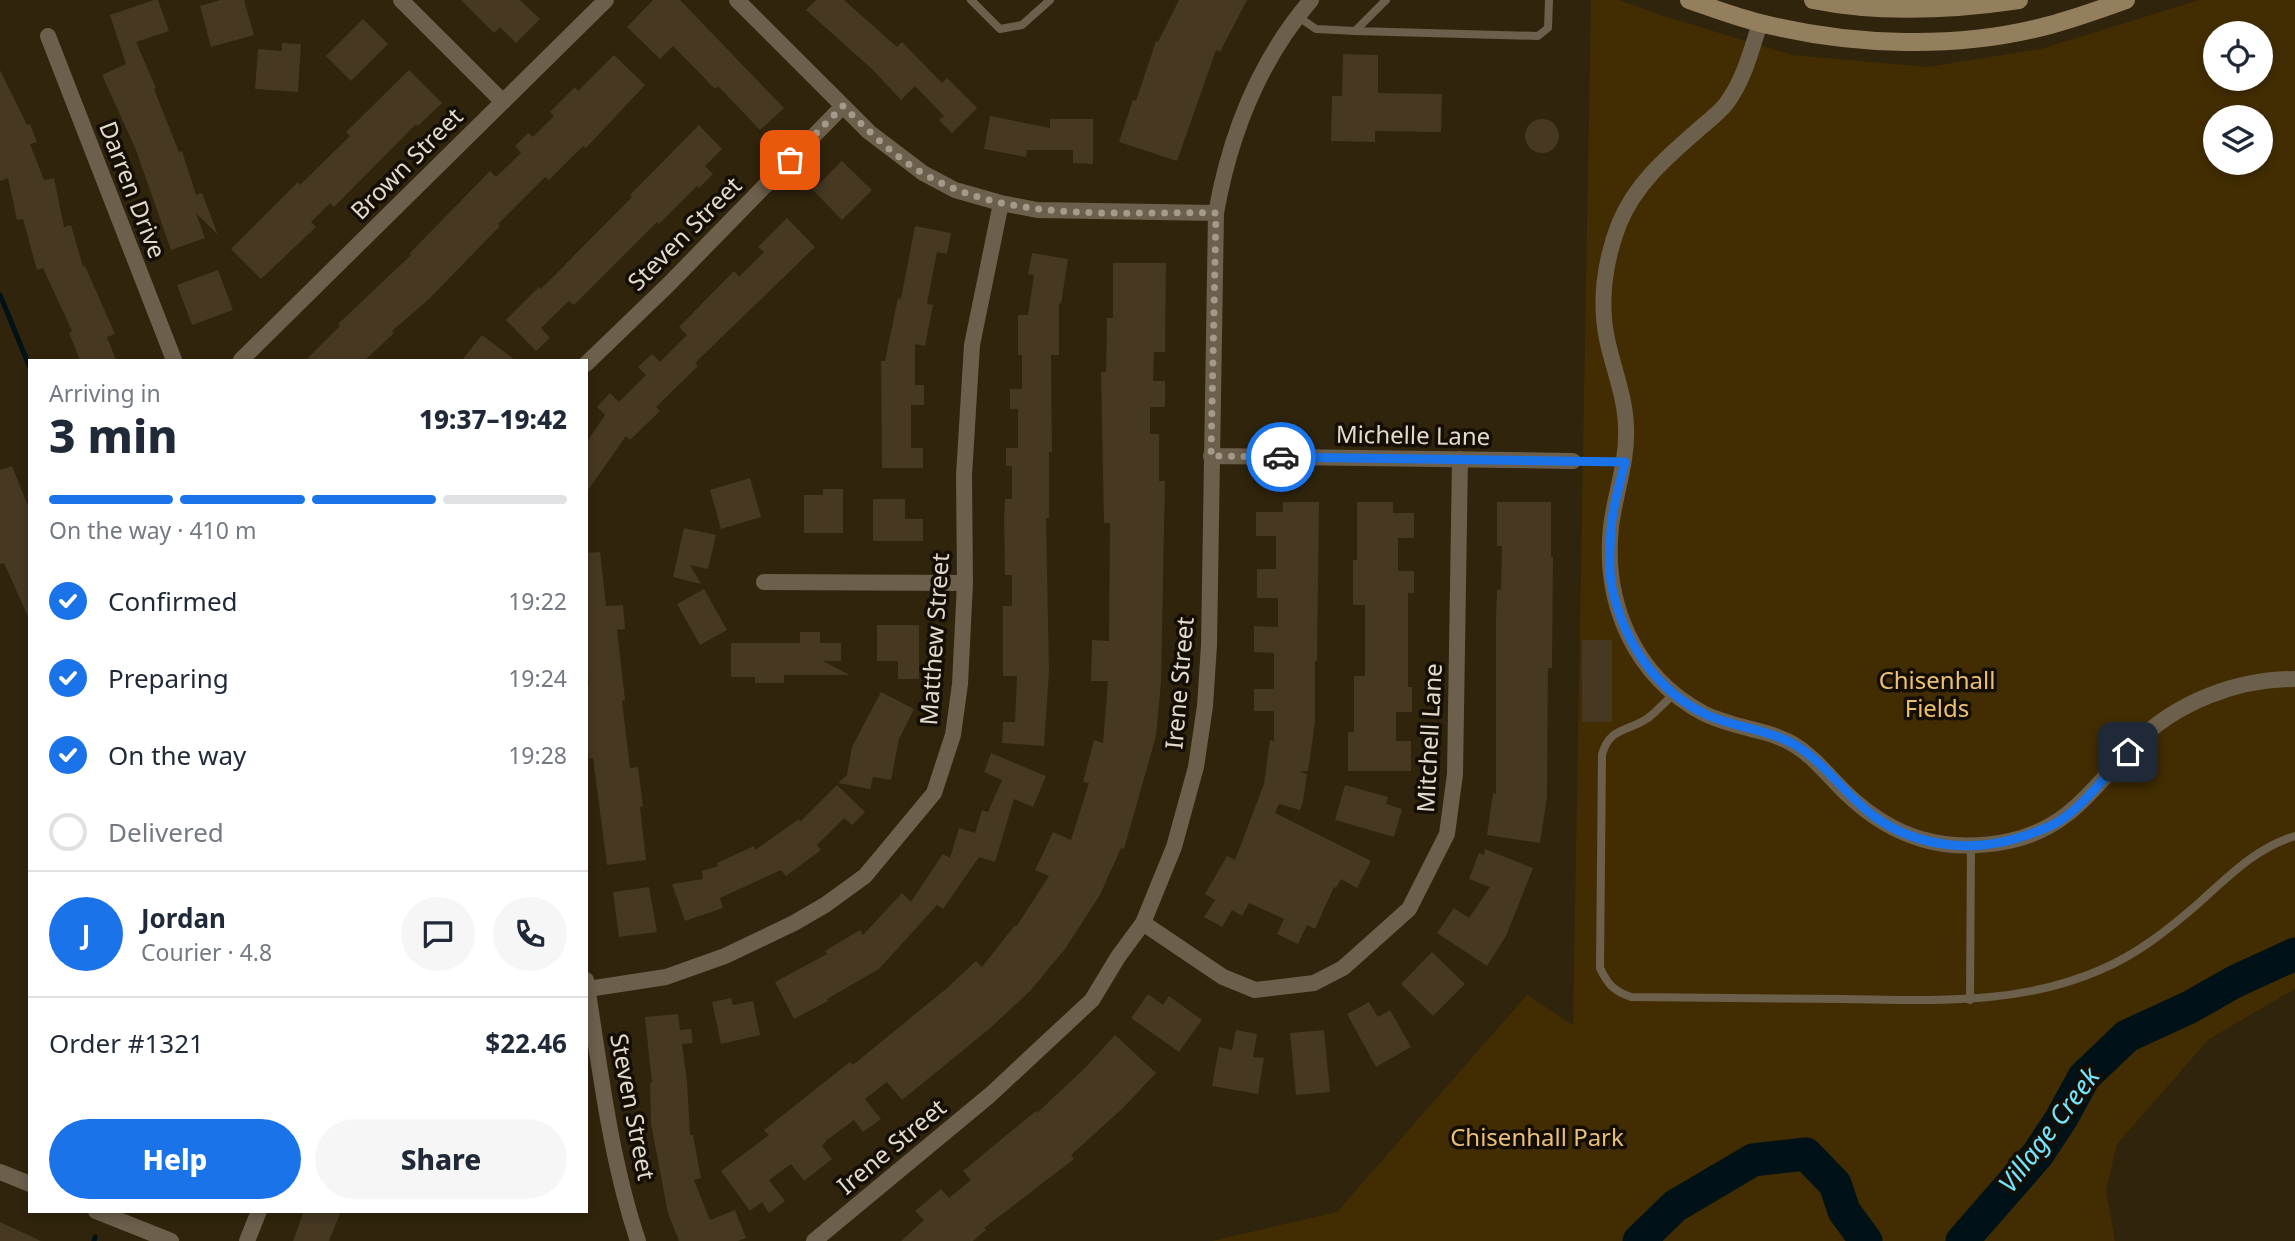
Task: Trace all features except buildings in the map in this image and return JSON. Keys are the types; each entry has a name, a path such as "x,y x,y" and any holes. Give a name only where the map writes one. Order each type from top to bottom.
{"main road":[{"path":"1689,0 1760,23 1823,35 1911,42 1973,38 2049,26 2126,0"},
{"path":"1813,0 1870,8 1911,10 2019,0"}],"street":[{"path":"401,0 503,102"},
{"name":"Brown Street","path":"242,359 606,0"},
{"path":"737,0 879,141 923,173 955,190 1037,210 1216,213"},
{"name":"Irene Street","path":"814,1241 990,1095 1092,1000 1143,923 1174,847 1196,767 1205,706 1209,645 1216,213 1230,149 1247,100 1262,70 1297,16 1311,0"},
{"path":"1760,23 1744,73 1726,105 1643,181 1620,222 1605,268 1604,299 1608,341 1620,383 1626,425 1625,462 1611,527 1611,585 1627,636 1644,663 1674,694 1704,713 1789,741 1810,755 1857,803 1902,833 1931,842 1971,846 2013,840 2059,822 2099,786 2138,741 2169,717 2199,700 2246,684 2275,679 2295,680"},
{"name":"Darren Drive","path":"48,36 174,359"},
{"name":"Steven Street","path":"588,362 669,284 843,106"},
{"name":"Matthew Street","path":"588,984 666,977 725,956 794,923 825,905 865,876 934,793 953,735 960,684 965,583 964,475 972,345 1002,203"},
{"name":"Michelle Lane","path":"1211,456 1573,461"},
{"name":"Mitchell Lane","path":"1143,923 1223,977 1255,990 1314,983 1343,968 1409,909 1447,834 1455,774 1460,459"},
{"path":"764,582 965,583"},
{"name":"Steven Street","path":"588,990 610,1127 638,1241"},
{"path":"0,1172 28,1183"},
{"path":"101,1213 171,1241"},
{"path":"247,1241 258,1213"}],"lane":[{"path":"971,0 1000,29 1022,25 1050,0"},
{"path":"1355,31 1386,0"},
{"path":"1297,16 1316,29 1538,36 1548,28 1549,0"},
{"path":"1573,461 1625,462"},
{"path":"1674,694 1647,718 1605,742 1602,755 1600,968 1607,984 1617,992 1632,996 1970,1000 2064,984 2128,956 2164,932 2247,859 2295,836"},
{"path":"1970,1000 1971,846"}],"green space":[{"name":"Chisenhall Fields","path":"1591,0 1619,0 1792,55 1927,67 2041,49 2199,0 2295,0 2295,989 2209,1039 2117,1144 2106,1190 2115,1241 1212,1241 1337,1212 1527,995 1573,1025"}],"waterway":[{"path":"0,295 28,363"},
{"name":"Village Creek","path":"1962,1241 2038,1154 2084,1077 2127,1036 2295,954"},
{"path":"1639,1241 1675,1206 1753,1160 1806,1154 1835,1184 1844,1211 1866,1241"},
{"path":"94,1241 95,1237"}],"way so far":[{"path":"790,160 843,106 890,149 923,173 955,190 1037,210 1216,213 1211,456 1281,457"}],"route":[{"path":"1281,457 1625,462 1611,527 1611,585 1627,636 1644,663 1674,694 1704,713 1789,741 1810,755 1857,803 1902,833 1931,842 1971,846 2013,840 2036,832 2059,822 2080,805 2128,752"}],"park label":[{"name":"Chisenhall Park","path":"1537,1138"}]}
